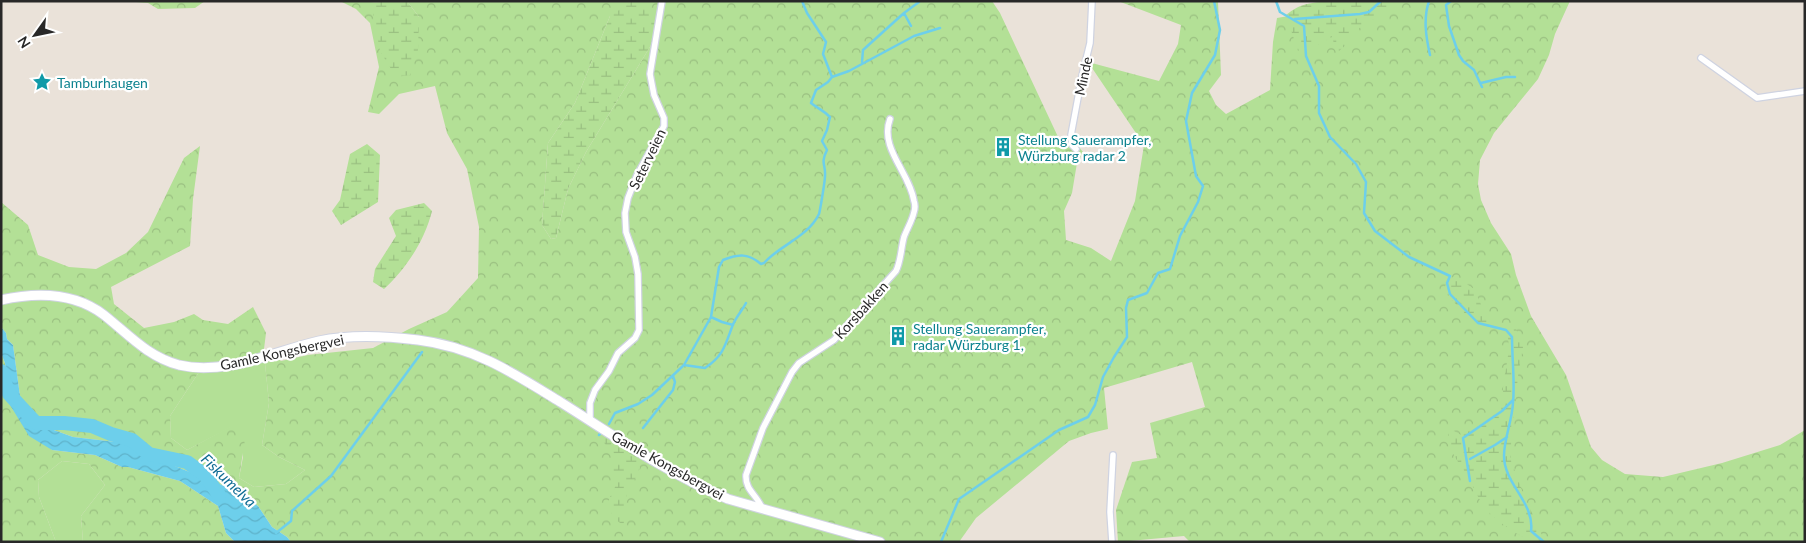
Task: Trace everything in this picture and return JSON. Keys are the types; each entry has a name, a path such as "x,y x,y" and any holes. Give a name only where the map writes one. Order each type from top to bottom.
{"main road":[{"name":"Gamle Kongsbergvei","path":"1,300 36,295 74,299 85,303 103,314 152,354 187,366 214,367 234,364 319,341 335,339 390,338 440,344 467,351 492,361 706,490 728,499 880,542"}],"street":[{"name":"Seterveien","path":"590,420 590,403 593,393 609,371 618,353 635,338 640,330 638,274 635,257 626,232 625,213 628,198 637,175 664,126 664,118 654,95 650,74 662,1"},
{"name":"Minde","path":"1076,149 1072,145 1071,135 1090,43 1092,1"},
{"path":"1701,58 1757,98 1805,91"},
{"name":"Korsbakken","path":"762,508 759,501 749,490 746,475 763,428 784,387 799,363 834,340 898,268 902,245 914,212 914,204 910,188 888,140 887,129 890,118"},
{"path":"1112,542 1110,512 1113,455"}],"green space":[{"path":"124,1 205,1 195,8 158,9 148,3"},
{"path":"340,1 389,1 371,3 419,17 407,1 992,1 1000,13 1059,139 1073,140 1083,152 1077,163 1072,193 1064,211 1066,240 1091,248 1111,261 1135,201 1144,145 1088,62 1159,81 1178,44 1181,25 1118,1 1218,1 1221,75 1209,91 1216,105 1226,114 1270,90 1273,42 1277,18 1308,12 1322,1 1570,1 1538,79 1494,133 1480,160 1478,184 1481,200 1491,223 1511,254 1516,275 1531,316 1566,375 1591,447 1602,460 1625,474 1663,477 1722,463 1780,445 1805,430 1805,542 1190,542 1184,536 1118,542 1116,510 1132,462 1157,458 1150,423 1205,407 1192,362 1104,388 1108,429 1069,441 976,518 959,542 291,542 272,527 258,506 239,492 155,458 133,444 73,437 40,425 20,396 13,345 7,339 6,333 1,327 1,202 28,225 38,255 69,267 96,269 126,253 148,232 184,158 200,146 193,199 190,246 111,287 114,304 144,328 174,322 194,314 203,320 228,324 253,307 266,333 264,349 281,361 308,355 373,348 447,312 478,278 479,227 467,169 447,133 435,86 399,94 379,114 368,112 379,67 370,23 356,9","holes":["610,16 656,37 586,152 568,189 556,238 551,239 542,225 548,143 575,103","236,362 265,363 269,403 262,445 279,457 305,470 286,484 254,487 239,478 246,433 237,423 187,450 171,438 170,416 201,369"]},
{"path":"407,1 419,17 418,50 410,75 396,77 380,51 371,3"},
{"path":"1329,1 1396,1 1384,13 1361,26 1350,41 1337,53 1332,37 1314,47 1311,55 1299,54 1286,15 1306,4"},
{"path":"631,2 648,4 662,19 656,37 586,152 568,189 556,238 551,239 542,225 548,143 575,103 610,16"},
{"path":"367,144 380,155 378,202 341,225 332,211 340,200 350,154"},
{"path":"424,203 432,211 425,233 407,263 384,289 373,282 375,269 396,236 389,218 396,210"},
{"path":"1455,276 1474,289 1487,318 1493,324 1492,327 1477,326 1448,296 1445,286"},
{"path":"1516,329 1523,347 1518,376 1510,457 1525,499 1540,529 1543,541 1540,542 1531,541 1520,535 1501,523 1487,510 1454,456 1448,438 1448,432 1454,431 1461,435 1488,420 1500,408 1503,401 1509,345 1506,330"},
{"path":"1,353 5,363 10,405 52,450 95,455 122,467 180,481 218,506 226,533 235,542 83,542 81,516 105,485 89,464 62,461 38,480 39,497 56,542 1,542"},
{"path":"236,362 265,363 269,403 262,445 279,457 305,470 286,484 254,487 239,478 243,457 237,424 187,450 171,438 170,416 201,369"},
{"path":"599,435 636,457 640,468 625,499 624,524 612,515 609,507 610,496 615,486 612,469 613,460 611,452"},
{"path":"62,461 89,464 105,485 81,516 83,542 56,542 39,497 38,480"}],"water":[{"path":"1,327 6,333 7,339 13,345 20,396 40,425 73,437 133,444 155,458 239,492 258,506 272,527 291,542 235,542 226,533 218,506 180,481 122,467 95,455 52,450 29,436 10,405 5,363 1,353"}],"waterway":[{"path":"802,1 807,13 826,42 823,54 832,77"},
{"path":"941,542 959,499 1059,430 1088,417 1095,405 1103,377 1127,337 1126,308 1128,300 1147,293 1158,273 1170,269 1180,236 1198,202 1203,186 1196,176 1186,121 1192,93 1215,55 1220,30 1214,1"},
{"path":"1276,1 1280,12 1304,26 1306,56 1319,86 1319,113 1330,137 1356,164 1366,182 1364,213 1375,231 1409,257 1450,276 1447,283 1450,294 1478,323 1506,330 1512,337 1514,395 1504,450 1505,466 1528,511 1531,531 1544,542"},
{"path":"1295,19 1360,14 1369,12 1381,1"},
{"path":"1429,1 1426,28 1430,55"},
{"path":"1451,1 1446,5 1449,26 1459,55 1474,70 1482,87"},
{"path":"862,62 863,50 919,2"},
{"path":"904,13 911,26"},
{"path":"609,424 615,413 638,404 652,395 684,365 711,317 719,267 723,260 747,256 761,264 764,263 808,229 819,214 825,179 824,161 827,150 822,141 830,117 811,103 816,90 832,77 849,71 914,36 940,28"},
{"path":"1481,83 1506,77 1515,77"},
{"path":"684,365 705,368 716,359 723,350 733,324 746,303"},
{"path":"711,317 733,325"},
{"path":"276,533 291,521 292,511 331,476 422,352"},
{"name":"Fiskumelva","path":"1,371 9,394 36,423 92,426 132,440 149,454 187,462 205,475 219,495"},
{"path":"643,428 673,390 675,382 673,376"},
{"path":"1470,481 1463,438 1502,411 1513,400"},
{"path":"1470,459 1507,437"}],"place":[{"name":"Tamburhaugen","path":"42,82"},
{"name":"Stellung Sauerampfer, Würzburg radar 2","path":"1003,147"},
{"name":"Stellung Sauerampfer, radar Würzburg 1,","path":"898,336"}]}
